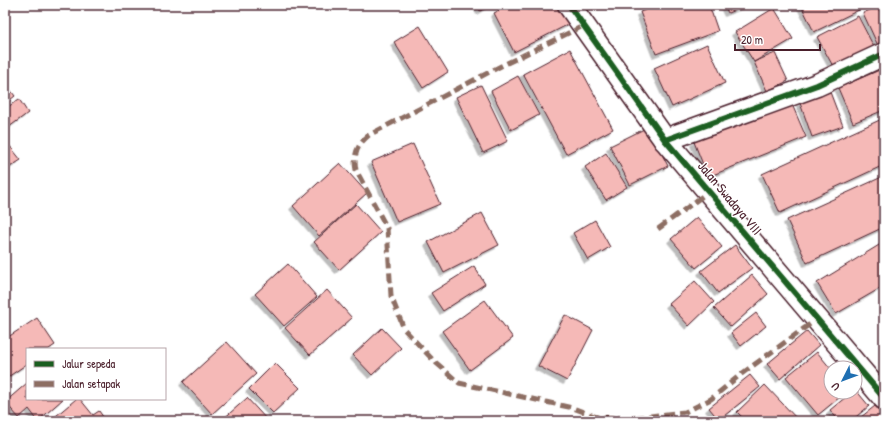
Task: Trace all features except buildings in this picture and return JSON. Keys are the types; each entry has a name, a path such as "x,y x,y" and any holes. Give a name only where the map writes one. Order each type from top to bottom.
{"street":[{"name":"Jalan Swadaya VIII","path":"569,5 665,140 884,398"},
{"path":"665,140 817,85 884,54"}],"marked path":[{"path":"583,26 501,66 369,135 361,143 355,160 356,170 387,228 391,296 404,329 433,360 459,383 573,408 597,417 632,418 685,412 711,399 740,375 817,319"},
{"path":"658,229 708,192"}],"cycle path":[{"path":"569,5 665,140 884,398"},
{"path":"665,140 817,85 884,54"}]}
